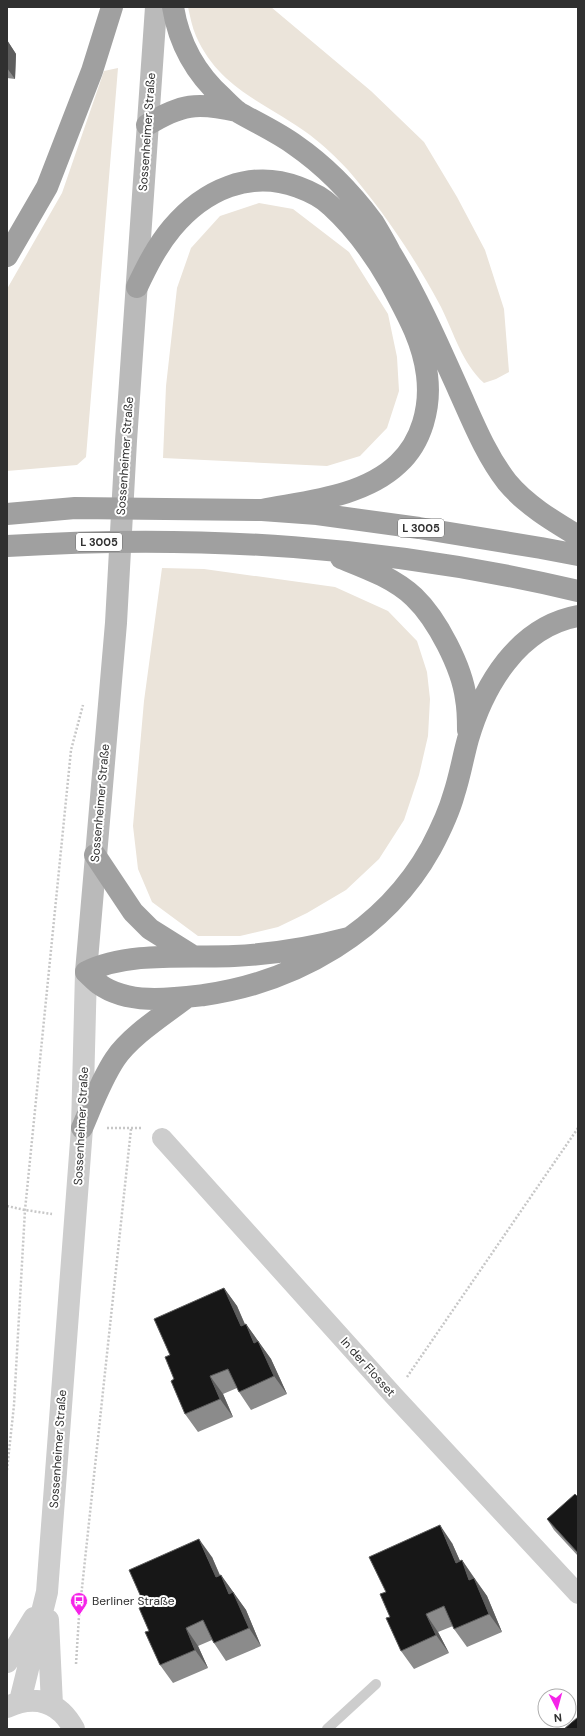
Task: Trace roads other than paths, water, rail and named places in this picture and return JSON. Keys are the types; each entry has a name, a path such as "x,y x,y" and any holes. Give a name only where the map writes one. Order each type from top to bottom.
{"highway":[{"path":"7,256 47,187 92,71 112,7"},
{"path":"172,7 175,22 184,47 196,70 212,88 237,111 295,145 333,178 373,223 403,274 436,340 482,442 494,465 522,498 551,520 578,536"},
{"path":"147,125 167,113 197,105 215,106 237,111"},
{"path":"137,287 157,247 172,227 191,208 215,192 236,183 262,180 282,181 308,191 330,204 376,257 412,324 421,347 427,375 428,400 423,423 414,445 398,464 380,477 356,489 329,497 262,510"},
{"name":"L 3005","path":"7,514 76,508 262,510 317,514 419,528 541,548 578,556"},
{"name":"L 3005","path":"7,546 77,542 191,541 314,547 413,559 533,580 578,591"},
{"path":"314,547 372,570 388,579 413,596 428,613 443,635 461,679 466,697 468,739"},
{"path":"349,938 314,947 284,952 122,961 86,972 99,984 116,993 134,998 152,999 214,994 261,983 285,975 326,954 349,938 375,918 398,895 413,876 430,849 454,795 468,739 486,691 510,657 522,642 540,629 563,619 578,616"},
{"path":"95,855 133,912 150,929 194,956"},
{"path":"82,1128 101,1083 116,1058 133,1040 187,997"}],"main road":[{"name":"Sossenheimer Straße","path":"86,972 116,622 126,441 156,7"}],"street":[{"name":"Sossenheimer Straße","path":"52,1705 46,1598 82,1128 86,972"},
{"name":"In der Flosset","path":"162,1138 394,1396 578,1594"},
{"name":"Sossenheimer Straße","path":"14,1704 46,1598"},
{"path":"7,1662 46,1598"},
{"name":"Sossenheimer Straße","path":"14,1704 31,1700 42,1701 52,1705 69,1719 74,1729"}],"lane":[{"path":"327,1729 376,1684"}],"place":[{"name":"Berliner Straße","path":"79,1616"}]}
